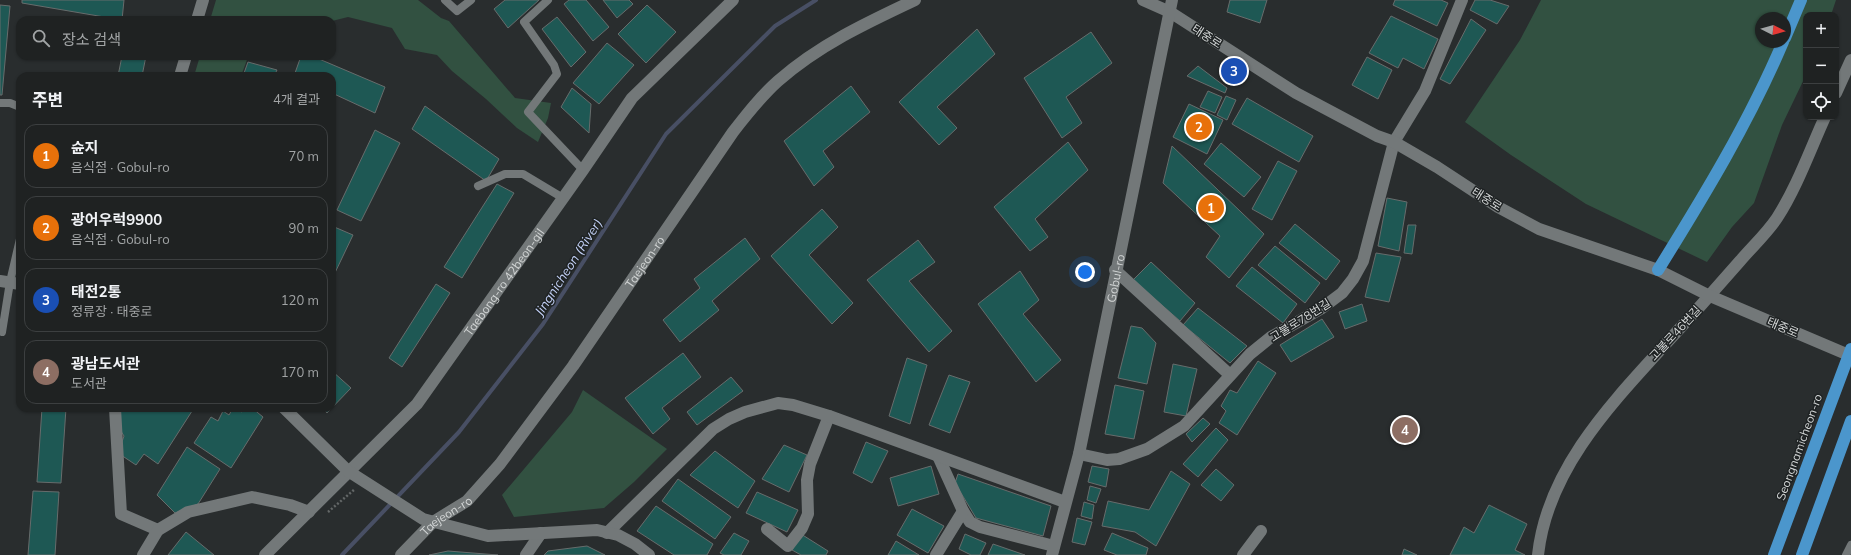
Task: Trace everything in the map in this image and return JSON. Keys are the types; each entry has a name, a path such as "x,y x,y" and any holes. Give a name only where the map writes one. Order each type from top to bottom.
{"highway":[{"path":"1791,24 1801,0"},
{"path":"1658,270 1703,198 1767,78 1780,48"},
{"name":"Seongnamicheon-ro","path":"1774,555 1851,349"},
{"path":"1802,555 1851,421"}],"street":[{"path":"198,16 203,0"},
{"name":"Taebong-ro 42beon-gil","path":"265,555 310,512 348,471 417,404 583,170 632,98 733,0"},
{"name":"Taejeon-ro","path":"401,555 428,521 467,501 514,446 573,366 733,132 755,105 777,82 827,44 869,21 915,0"},
{"name":"태중로","path":"1143,0 1171,6 1296,93 1377,136 1394,142 1437,167 1498,207 1540,229 1658,270 1710,296 1851,356"},
{"name":"고불로78번길","path":"1078,454 1107,460 1119,459 1147,449 1184,426 1250,354 1271,337 1322,308 1342,293 1354,279 1363,261 1394,142 1425,91 1462,0"},
{"name":"Gobul-ro","path":"1053,550 1078,454 1171,6"},
{"path":"181,72 185,60"},
{"path":"1839,86 1851,60"},
{"name":"고불로46번길","path":"1538,555 1544,523 1564,471 1598,421 1620,394 1710,296 1777,218 1790,195 1824,120"},
{"path":"1115,270 1230,375"},
{"path":"607,533 713,429 729,419 745,412 778,403 793,405 829,416 1065,502"},
{"path":"115,412 121,514 158,530"},
{"path":"288,412 348,471 362,482 428,521 488,536 597,530 618,535 635,544 649,555"},
{"path":"767,529 788,546 802,528 808,514 807,480 810,464 829,416"},
{"path":"938,456 963,511 970,522 980,527 1053,550"},
{"path":"143,555 158,530 188,512 252,497 290,505 310,512"},
{"path":"936,555 963,511"},
{"path":"1243,555 1261,532"},
{"path":"526,555 542,533"}],"lane":[{"path":"445,0 457,10 471,0"},
{"path":"548,0 524,22 554,65 557,74 528,112 583,170"},
{"path":"0,103 10,103 16,105"},
{"path":"478,186 504,174 523,174 563,198"},
{"path":"2,332 10,282 16,256"},
{"path":"1846,555 1851,545"}],"green space":[{"path":"216,0 418,0 441,18 449,21 515,98 551,103 548,118 538,142 517,128 486,99 452,71 437,55 405,49 392,28 348,17 336,20 336,16 211,16"},
{"path":"1541,0 1836,0 1832,12 1803,12 1803,81 1782,125 1754,203 1732,227 1707,262 1586,204 1511,155 1465,122 1520,40"},
{"path":"199,60 247,60 242,72 195,72"},
{"path":"583,390 667,449 634,482 604,508 514,517 502,495 572,412"}],"building":[{"path":"22,0 124,0 122,16 98,16 22,3"},
{"path":"505,0 539,0 508,28 494,9"},
{"path":"569,0 586,0 609,27 593,41 564,4"},
{"path":"603,0 629,0 633,4 617,18"},
{"path":"1230,0 1267,0 1260,23 1227,12"},
{"path":"1395,0 1441,0 1448,3 1437,26 1393,5"},
{"path":"1475,0 1490,0 1509,6 1497,24 1470,10"},
{"path":"0,5 10,6 2,95 0,95"},
{"path":"647,5 676,32 646,63 618,34"},
{"path":"1391,16 1438,39 1424,69 1403,58 1398,68 1369,53"},
{"path":"557,17 586,52 571,67 542,29"},
{"path":"1471,19 1486,30 1450,84 1440,79"},
{"path":"977,29 995,54 937,107 957,128 939,145 899,102"},
{"path":"1091,32 1112,63 1066,97 1082,123 1062,138 1024,78"},
{"path":"607,43 634,65 599,104 573,83"},
{"path":"1367,57 1392,70 1378,99 1352,85"},
{"path":"121,60 145,60 143,72 119,72"},
{"path":"300,60 321,60 385,87 375,113 336,95 336,72 295,72"},
{"path":"248,62 277,70 276,72 244,72"},
{"path":"1198,66 1227,88 1225,93 1187,76"},
{"path":"851,86 870,112 823,151 834,167 814,186 784,141"},
{"path":"572,88 591,104 589,133 561,107"},
{"path":"1208,91 1222,97 1215,113 1200,107"},
{"path":"1226,96 1236,100 1227,120 1217,115"},
{"path":"1247,98 1313,136 1299,162 1232,124"},
{"path":"1189,104 1223,120 1207,154 1173,137"},
{"path":"425,106 499,159 486,181 412,129"},
{"path":"375,130 400,143 361,221 337,210"},
{"path":"1068,142 1088,170 1035,219 1048,237 1030,251 994,207"},
{"path":"1221,143 1261,177 1244,197 1204,164"},
{"path":"1172,146 1264,234 1229,278 1206,257 1220,236 1163,183"},
{"path":"1278,161 1297,171 1272,220 1252,209"},
{"path":"497,184 514,193 462,278 444,267"},
{"path":"1387,198 1407,202 1399,251 1378,246"},
{"path":"822,209 838,227 809,255 853,303 832,324 771,256"},
{"path":"1295,224 1340,261 1326,280 1279,243"},
{"path":"1408,225 1416,225 1412,254 1404,253"},
{"path":"336,228 353,235 336,271"},
{"path":"745,238 760,259 712,301 719,310 680,342 663,320 700,288 694,279"},
{"path":"918,240 935,262 909,281 952,331 929,352 867,280"},
{"path":"1275,246 1320,283 1305,303 1258,265"},
{"path":"1376,253 1401,257 1389,302 1365,297"},
{"path":"1151,262 1195,303 1180,321 1133,280"},
{"path":"1252,267 1297,304 1283,323 1236,286"},
{"path":"1020,271 1039,300 1023,314 1061,360 1036,382 978,304"},
{"path":"436,284 450,293 402,367 389,358"},
{"path":"1362,304 1367,321 1345,329 1339,312"},
{"path":"1198,308 1247,346 1230,363 1183,325"},
{"path":"1322,319 1334,337 1291,362 1280,345"},
{"path":"1131,326 1142,328 1156,343 1147,384 1118,378"},
{"path":"683,353 701,377 662,408 670,419 653,434 625,398"},
{"path":"907,358 927,365 910,424 889,416"},
{"path":"1258,361 1276,373 1237,435 1219,423 1226,411 1221,406 1230,390 1237,393"},
{"path":"1173,364 1197,369 1186,416 1164,412"},
{"path":"336,375 351,388 336,404"},
{"path":"949,375 970,382 950,433 929,425"},
{"path":"731,377 743,391 697,425 687,412"},
{"path":"1115,385 1144,391 1134,439 1105,434"},
{"path":"42,412 66,412 61,483 37,482"},
{"path":"119,412 191,412 158,464 144,454 136,465 118,453 124,436 117,425"},
{"path":"222,412 229,415 231,412 257,412 263,417 231,468 194,443 211,417 218,421"},
{"path":"1203,418 1210,424 1192,442 1186,434"},
{"path":"1216,428 1228,440 1198,477 1183,464"},
{"path":"866,442 888,451 872,483 853,473"},
{"path":"784,445 807,455 789,492 762,479"},
{"path":"187,447 220,469 198,504 175,513 157,495"},
{"path":"715,451 755,481 738,508 690,475"},
{"path":"931,466 939,494 898,506 890,478"},
{"path":"1092,466 1109,469 1106,487 1088,482"},
{"path":"1216,469 1234,485 1221,501 1201,485"},
{"path":"1171,471 1190,484 1156,546 1135,532 1102,526 1108,501 1149,510"},
{"path":"958,474 1051,506 1043,536 976,518 955,483"},
{"path":"678,479 731,517 715,539 662,501"},
{"path":"1090,486 1101,489 1096,503 1087,500"},
{"path":"33,491 59,492 55,555 28,555"},
{"path":"757,492 798,510 787,532 746,513"},
{"path":"1084,502 1094,505 1092,519 1081,516"},
{"path":"1489,505 1527,524 1515,550 1525,555 1450,555 1464,527 1474,533"},
{"path":"656,506 713,544 707,555 674,555 637,531"},
{"path":"912,509 944,526 928,553 897,535"},
{"path":"1077,518 1092,522 1085,545 1072,542"},
{"path":"186,532 214,555 168,555"},
{"path":"734,533 749,541 741,555 724,555 720,553"},
{"path":"1112,533 1148,548 1146,555 1117,555 1104,550"},
{"path":"801,534 828,551 826,555 801,555 792,550"},
{"path":"965,534 986,543 980,555 971,555 959,549"},
{"path":"896,541 919,555 888,555"},
{"path":"993,544 1025,555 988,555"},
{"path":"587,546 605,555 544,555 548,551"},
{"path":"1404,549 1417,555 1402,555"},
{"path":"448,551 498,555 429,555"}],"waterway":[{"name":"Jingnicheon (River)","path":"342,555 459,432 543,324 666,134 775,26 816,0"}],"place":[{"name":"태전2통","path":"1234,71"},
{"name":"광어우럭9900","path":"1199,127"},
{"name":"슌지","path":"1211,208"},
{"name":"광남도서관","path":"1405,430"}]}
